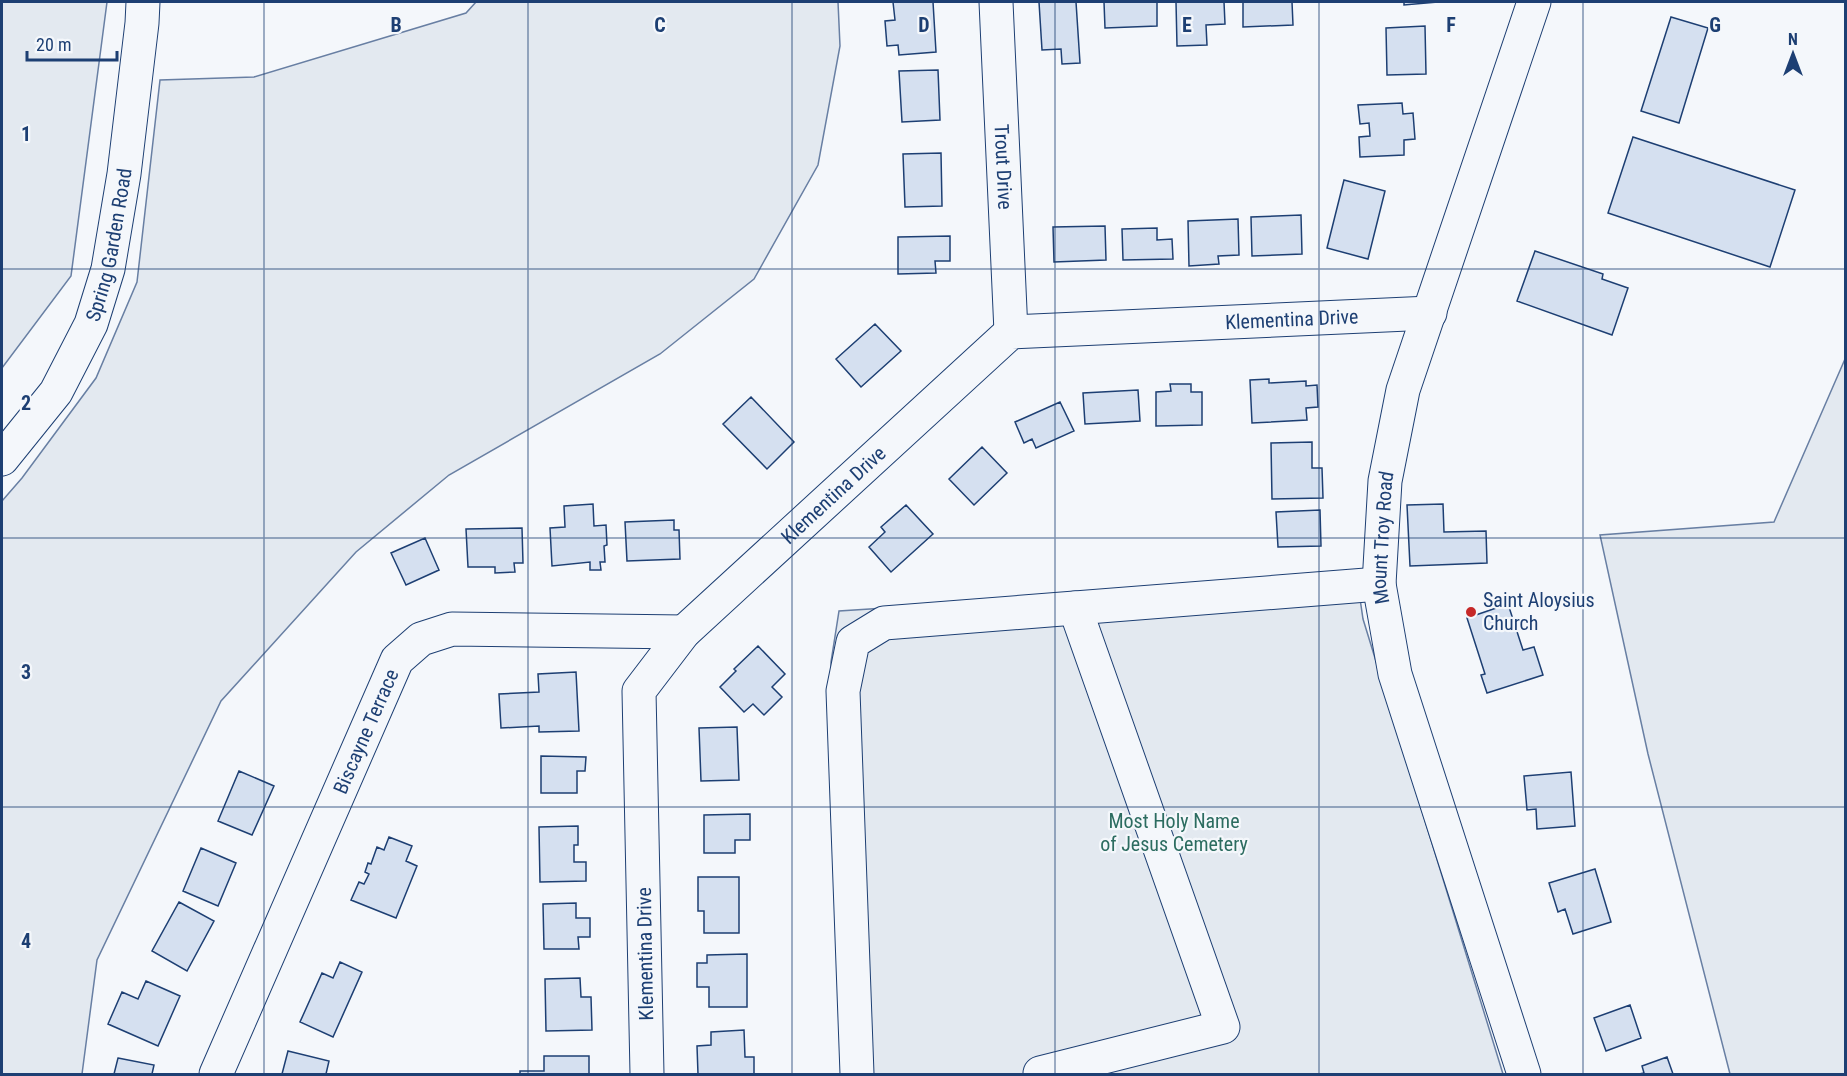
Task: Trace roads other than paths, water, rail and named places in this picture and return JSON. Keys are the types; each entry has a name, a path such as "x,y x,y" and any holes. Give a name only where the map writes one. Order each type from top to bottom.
{"street":[{"name":"Spring Garden Road","path":"2,459 56,392 91,324 108,269 124,174 143,2"},
{"name":"Trout Drive","path":"996,2 1011,333"},
{"name":"Mount Troy Road","path":"1524,1074 1395,674 1378,584 1385,481 1403,390 1534,2"},
{"name":"Klementina Drive","path":"647,1074 639,691 684,632 1011,333 1430,313"},
{"path":"856,1074 843,691 854,642 884,623 1378,584"},
{"path":"1040,1073 1222,1027 1075,608"},
{"name":"Biscayne Terrace","path":"216,1074 397,660 421,639 452,629 684,632"}],"place":[{"name":"Saint Aloysius Church","path":"1471,612"}],"park label":[{"name":"Most Holy Name of Jesus Cemetery","path":"1174,832"}]}
